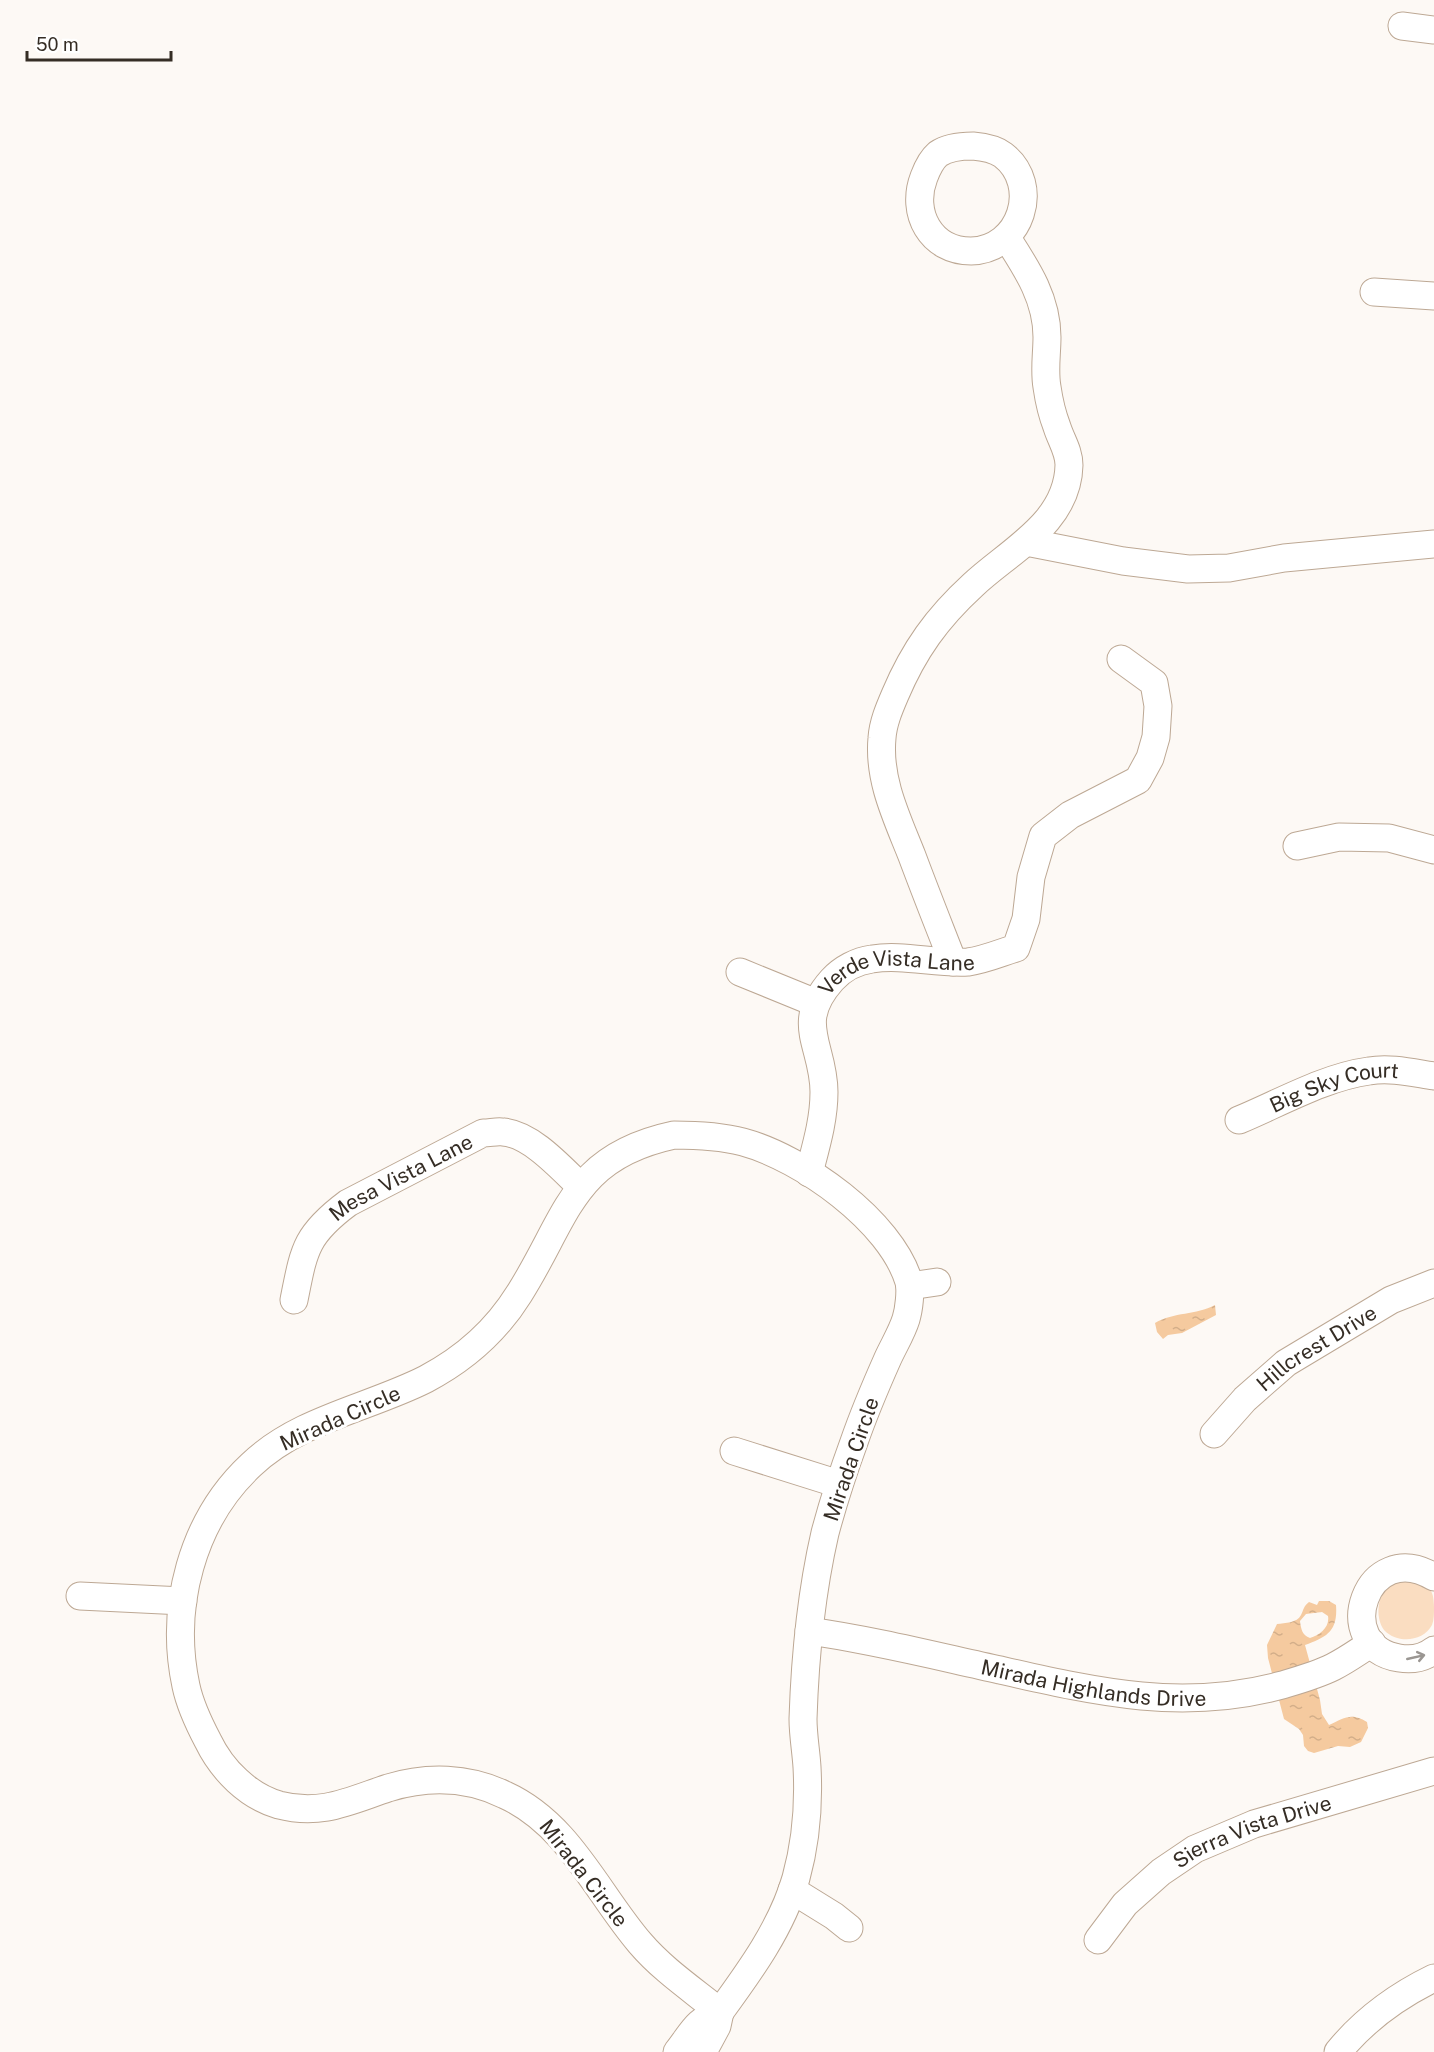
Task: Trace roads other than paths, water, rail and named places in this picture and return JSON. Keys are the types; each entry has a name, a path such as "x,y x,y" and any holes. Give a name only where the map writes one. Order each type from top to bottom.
{"street":[{"path":"1402,26 1434,30"},
{"path":"952,962 884,782 882,737 886,716 912,658 933,628 974,583 1045,524 1056,508 1066,485 1069,465 1067,449 1052,412 1047,385 1045,314 1038,291 1007,238"},
{"path":"1374,292 1434,296"},
{"path":"1026,542 1123,561 1188,569 1228,568 1284,558 1434,544"},
{"name":"Verde Vista Lane","path":"809,1173 823,1116 824,1089 821,1064 813,1041 812,1022 816,1003 837,975 853,965 871,959 952,962 984,959 1016,948 1026,919 1031,877 1043,836 1070,816 1138,780 1150,758 1156,737 1158,706 1154,683 1121,659"},
{"path":"1297,846 1339,837 1379,837 1434,850"},
{"path":"740,972 816,1003"},
{"name":"Big Sky Court","path":"1239,1120 1341,1077 1372,1070 1434,1076"},
{"name":"Mesa Vista Lane","path":"294,1300 303,1257 312,1237 328,1218 348,1203 483,1133 504,1132 523,1138 543,1152 581,1187"},
{"name":"Mirada Circle","path":"703,2052 717,2026 720,2012 749,1973 783,1912 792,1890 804,1844 808,1805 803,1722 809,1631 820,1555 854,1440 906,1319 910,1286 901,1260 884,1237 849,1201 809,1173 770,1152 746,1143 709,1136 674,1135 632,1147 612,1158 596,1171 568,1204 519,1294 504,1316 463,1356 440,1372 412,1386 306,1429 278,1443 252,1463 229,1488 196,1546 183,1601 180,1629 186,1688 197,1719 214,1754 252,1793 274,1804 298,1809 319,1809 340,1805 390,1788 414,1782 437,1780 461,1781 504,1794 522,1803 553,1827 642,1946 661,1965 720,2012"},
{"path":"910,1286 937,1282"},
{"name":"Hillcrest Drive","path":"1214,1434 1245,1399 1286,1363 1347,1324 1391,1300 1434,1283"},
{"path":"734,1451 840,1484"},
{"path":"1434,1576 1405,1568 1390,1571 1378,1578 1368,1589 1362,1602 1361,1617 1372,1643 1382,1652 1393,1657 1419,1658 1434,1650"},
{"path":"80,1596 183,1601"},
{"name":"Mirada Highlands Drive","path":"809,1631 858,1638 1089,1690 1120,1695 1182,1698 1245,1693 1273,1687 1333,1667 1372,1643"},
{"name":"Sierra Vista Drive","path":"1098,1940 1132,1898 1161,1872 1195,1849 1254,1824 1434,1771"},
{"path":"792,1890 849,1928"},
{"path":"1338,2052 1366,2022 1390,2003 1434,1978"},
{"name":"Mirada Circle","path":"678,2052 695,2027 706,2017 720,2012"}],"water":[{"path":"1215,1305 1216,1315 1182,1333 1168,1335 1163,1339 1157,1332 1155,1323 1162,1319"},
{"path":"1319,1601 1329,1601 1336,1605 1335,1621 1330,1632 1305,1645 1322,1714 1329,1725 1343,1718 1356,1717 1367,1722 1368,1728 1361,1742 1350,1747 1338,1746 1314,1753 1308,1751 1304,1746 1303,1735 1299,1729 1284,1719 1268,1658 1267,1645 1277,1624 1297,1620 1309,1602 1317,1605","holes":["1322,1612 1328,1616 1326,1627 1317,1635 1307,1637 1301,1629 1300,1621 1306,1614"]}]}
